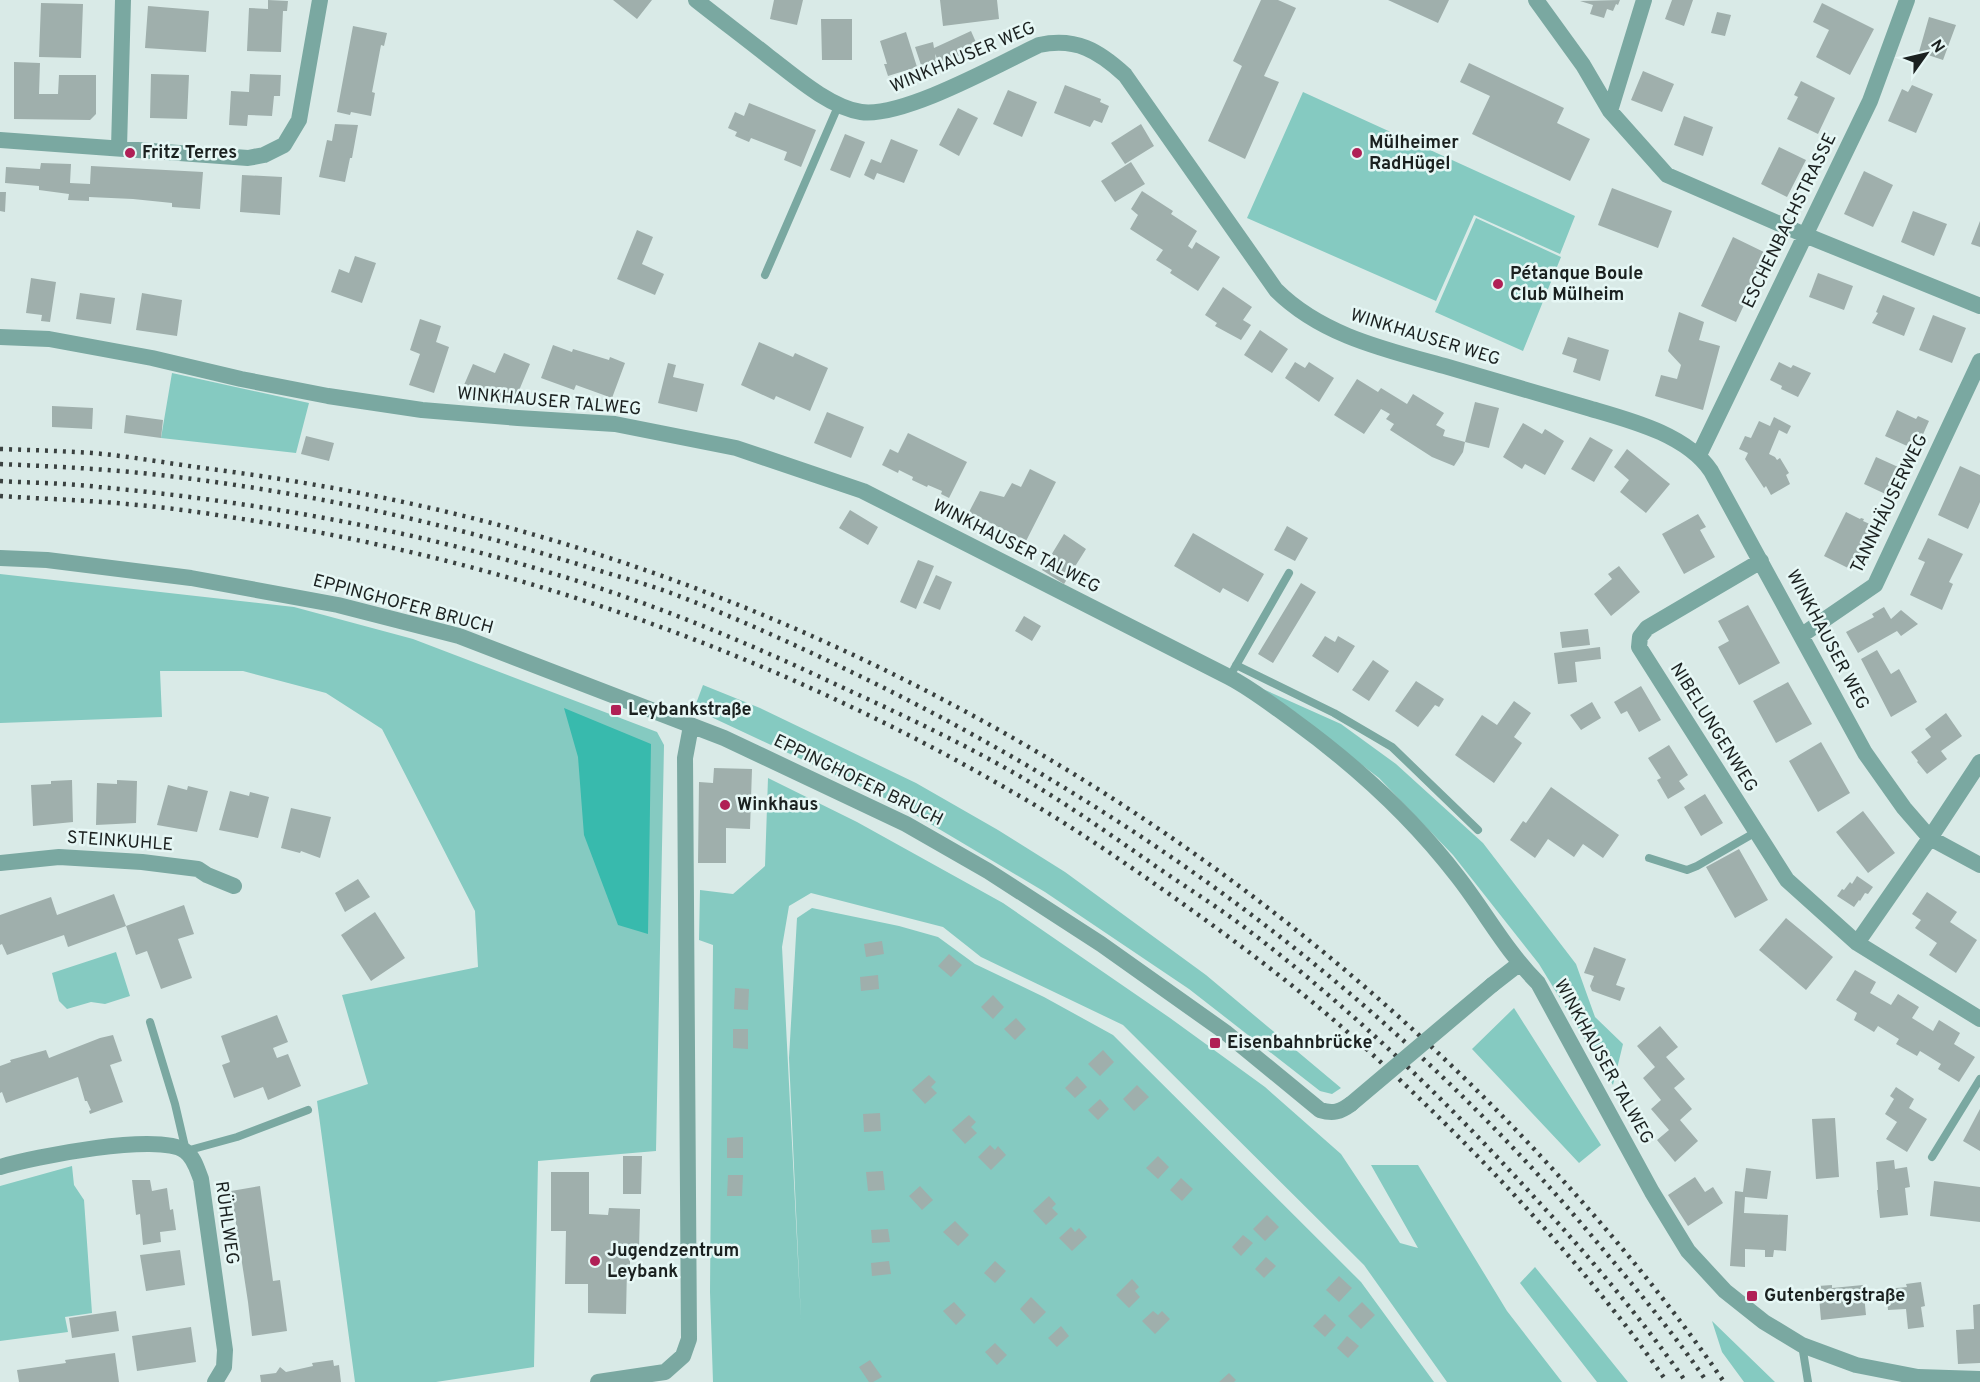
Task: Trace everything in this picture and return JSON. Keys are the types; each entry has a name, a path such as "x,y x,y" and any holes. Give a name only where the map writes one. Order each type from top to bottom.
{"street":[{"path":"119,148 123,0"},
{"path":"0,140 248,158 264,155 284,145 299,120 320,0"},
{"name":"WINKHAUSER WEG","path":"696,0 809,87 839,104 861,112 894,108 925,99 1039,45 1053,42 1091,49 1125,75 1276,290 1308,317 1328,328 1374,346 1632,421 1677,441 1699,455 1712,471 1865,753 1904,808 1930,838 1980,865"},
{"path":"1536,0 1583,65 1610,111 1667,175 1805,235 1980,306"},
{"path":"1610,111 1644,0"},
{"name":"ESCHENBACHSTRASSE","path":"1699,455 1870,101 1906,0"},
{"name":"WINKHAUSER TALWEG","path":"0,337 49,339 152,358 328,396 432,411 615,424 736,448 863,491 1233,671 1251,689 1329,746 1395,805 1458,877 1519,964 1538,983 1652,1192 1688,1251 1725,1291 1764,1322 1802,1345 1856,1365 1918,1377 1980,1379"},
{"name":"TANNHÄUSERWEG","path":"1802,635 1875,585 1980,361"},
{"name":"EPPINGHOFER BRUCH","path":"0,558 47,560 191,578 338,605 459,636 724,738 906,824 988,871 1101,944 1226,1032 1320,1110 1335,1113 1342,1111 1519,964"},
{"name":"NIBELUNGENWEG","path":"1761,561 1647,628 1640,637 1639,647 1787,880 1857,943 1980,1018"},
{"path":"598,1382 665,1372 683,1356 689,1339 685,758 691,726"},
{"path":"1857,943 1980,762"},
{"name":"STEINKUHLE","path":"0,863 59,857 142,862 198,869 234,886"},
{"path":"0,1167 84,1149 155,1144 175,1146 186,1152"},
{"name":"RÜHLWEG","path":"186,1152 196,1164 201,1179 225,1350 224,1367 215,1382"}],"lane":[{"path":"765,275 839,104"},
{"path":"1233,671 1289,573"},
{"name":"WINKHAUSER TALWEG","path":"1233,671 1334,713 1392,747 1478,830"},
{"path":"1649,858 1687,870 1756,832"},
{"path":"150,1022 175,1104 186,1152 237,1137 308,1110"},
{"path":"1932,1157 1980,1079"},
{"path":"1802,1345 1808,1382"}],"shaded area":[{"name":"Mülheimer RadHügel","path":"1303,92 1575,216 1560,254 1474,215 1436,301 1247,218"},
{"name":"Pétanque Boule Club Mülheim","path":"1476,218 1561,257 1523,351 1435,312"},
{"path":"172,373 309,403 296,453 161,438"},
{"path":"0,574 294,607 413,639 657,732 664,745 656,1151 538,1161 534,1367 436,1382 355,1382 317,1101 368,1084 342,995 478,967 475,911 382,729 326,693 243,671 160,671 162,717 0,723"},
{"path":"703,685 760,708 916,783 1065,872 1206,975 1341,1088 1332,1094 1320,1091 1189,989 1045,892 897,804 694,709"},
{"path":"1263,689 1341,724 1396,764 1483,843 1576,964 1595,1017 1623,1044 1613,1085 1539,964 1453,855 1379,778"},
{"path":"564,708 651,744 648,934 618,925 584,835 578,757"},
{"path":"768,778 857,822 1003,903 1170,1018 1265,1087 1341,1154 1400,1243 1418,1248 1371,1165 1418,1165 1507,1311 1562,1382 1447,1382 1364,1265 1123,1025 981,957 943,927 811,893 789,906 782,947 801,1319 789,1058 797,918 812,908 899,926 938,937 975,964 1044,997 1113,1035 1361,1282 1434,1382 713,1382 710,1292 713,945 699,940 700,890 733,894 765,866"},
{"path":"116,952 130,996 105,1004 91,1002 67,1009 59,1001 52,973"},
{"path":"1514,1008 1601,1145 1579,1163 1472,1049"},
{"path":"72,1166 74,1185 84,1200 92,1313 65,1317 68,1332 0,1341 0,1186"},
{"path":"1535,1267 1628,1382 1597,1382 1520,1283"},
{"path":"1712,1321 1775,1382 1744,1382 1722,1352"}],"building":[{"path":"268,0 288,1 287,11 283,11 281,52 247,51 249,8 268,9"},
{"path":"613,0 652,0 637,19"},
{"path":"774,0 803,0 797,25 770,19"},
{"path":"940,0 997,0 999,19 943,26"},
{"path":"1261,0 1278,0 1296,8 1264,76 1279,82 1245,159 1208,141 1242,66 1233,61"},
{"path":"1388,0 1449,0 1438,23"},
{"path":"1620,0 1613,11 1607,9 1604,18 1590,14 1593,5 1580,1"},
{"path":"1672,0 1693,0 1684,26 1665,19"},
{"path":"41,3 83,4 81,58 39,57"},
{"path":"1822,3 1874,29 1850,75 1816,57 1829,30 1813,22"},
{"path":"148,6 209,11 206,52 145,48"},
{"path":"1717,12 1731,15 1725,36 1711,33"},
{"path":"1929,17 1956,25 1943,60 1919,52"},
{"path":"821,19 852,19 852,60 822,60"},
{"path":"353,26 387,33 384,46 381,45 372,92 375,93 371,116 337,112"},
{"path":"971,31 978,47 940,64 935,54 936,62 921,65 915,47 933,42 934,48"},
{"path":"906,32 917,67 888,76 880,41"},
{"path":"14,62 40,63 39,94 58,94 59,75 96,75 96,114 90,120 14,119"},
{"path":"1469,63 1564,108 1557,123 1590,139 1570,181 1472,134 1490,96 1460,82"},
{"path":"1643,71 1674,84 1662,112 1631,100"},
{"path":"151,74 189,75 187,119 150,118"},
{"path":"250,74 281,75 280,96 274,96 272,116 248,115 247,126 229,125 231,91 249,92"},
{"path":"1801,81 1835,98 1818,134 1787,119 1798,97 1794,95"},
{"path":"1065,85 1101,99 1100,102 1109,106 1102,123 1094,120 1090,127 1054,113"},
{"path":"1912,85 1933,94 1916,133 1888,121 1902,89 1908,92"},
{"path":"1008,90 1037,102 1022,137 993,124"},
{"path":"749,103 816,130 801,167 784,160 787,152 751,138 749,142 735,136 737,132 728,128 735,112 744,116"},
{"path":"958,108 978,118 959,156 939,145"},
{"path":"1684,116 1713,127 1703,156 1674,145"},
{"path":"335,124 358,125 345,182 319,177 327,140 332,141"},
{"path":"1141,124 1154,146 1125,164 1111,143"},
{"path":"845,134 865,142 850,178 830,170"},
{"path":"891,139 918,150 904,183 877,173 874,180 864,175 871,159 881,163"},
{"path":"1779,147 1806,160 1787,197 1761,184"},
{"path":"1131,162 1145,184 1115,202 1101,181"},
{"path":"41,163 71,164 70,183 90,184 91,166 203,172 200,209 172,207 172,203 133,199 89,197 89,201 68,200 69,194 39,190 39,186 5,183 6,167 40,169"},
{"path":"1864,171 1893,185 1873,227 1844,214"},
{"path":"242,175 282,177 280,215 240,212"},
{"path":"1612,188 1672,211 1658,248 1598,225"},
{"path":"1142,191 1173,211 1171,214 1197,231 1188,246 1192,249 1196,242 1220,257 1198,291 1170,273 1172,270 1156,260 1163,250 1130,229 1138,215 1131,209"},
{"path":"0,192 6,192 5,212 0,211"},
{"path":"1913,211 1947,224 1934,256 1901,242"},
{"path":"1980,221 1980,247 1971,244"},
{"path":"637,230 653,237 642,264 664,274 655,295 617,279"},
{"path":"1733,237 1768,254 1736,322 1701,306"},
{"path":"355,256 376,263 362,303 331,292 339,269 349,273"},
{"path":"1818,273 1853,286 1844,310 1809,297"},
{"path":"31,278 56,282 50,322 41,321 42,315 26,313"},
{"path":"1223,287 1252,307 1243,320 1251,325 1241,340 1215,326 1217,323 1205,315"},
{"path":"80,293 115,298 111,324 76,319"},
{"path":"142,293 182,300 177,336 136,330"},
{"path":"1883,295 1915,308 1904,336 1872,323 1878,313 1876,312"},
{"path":"1679,312 1704,322 1699,340 1720,346 1703,410 1655,396 1661,375 1677,379 1681,365 1668,351"},
{"path":"1933,315 1966,328 1952,363 1919,350"},
{"path":"420,319 441,326 436,342 449,347 434,393 409,385 420,354 410,350"},
{"path":"1260,330 1288,349 1272,373 1244,355"},
{"path":"1568,337 1609,350 1600,381 1573,372 1577,359 1562,354"},
{"path":"759,342 793,357 795,353 828,368 810,411 776,396 774,400 741,385"},
{"path":"553,345 572,352 573,349 609,360 610,357 625,363 612,398 576,385 574,390 541,378"},
{"path":"504,353 530,364 513,405 464,385 473,364 495,373"},
{"path":"1295,362 1305,368 1309,362 1334,378 1319,402 1285,378"},
{"path":"1779,362 1811,373 1798,397 1781,389 1782,386 1770,380"},
{"path":"668,363 676,365 673,377 704,384 697,412 658,403"},
{"path":"1357,379 1378,392 1381,388 1407,404 1413,394 1444,413 1436,425 1445,430 1443,436 1465,442 1463,452 1454,466 1432,457 1390,430 1394,424 1386,419 1390,414 1381,409 1364,434 1334,415"},
{"path":"1475,402 1499,408 1489,448 1465,442"},
{"path":"52,406 93,408 92,429 52,427"},
{"path":"1897,410 1916,419 1918,416 1929,421 1916,450 1885,436"},
{"path":"827,412 864,427 851,458 814,443"},
{"path":"126,415 163,420 161,438 124,433"},
{"path":"1774,417 1791,426 1787,434 1779,430 1769,454 1777,460 1780,458 1789,473 1786,475 1790,484 1771,495 1745,459 1748,453 1739,449 1745,436 1751,438 1759,421 1770,426"},
{"path":"1523,423 1542,434 1545,429 1564,441 1545,475 1525,464 1522,469 1503,457"},
{"path":"908,433 967,462 949,498 941,494 942,491 928,485 927,487 912,480 913,477 899,470 898,473 882,465 890,449 898,453"},
{"path":"306,436 334,443 329,461 301,454"},
{"path":"1590,437 1613,450 1594,482 1571,469"},
{"path":"1627,449 1670,484 1646,513 1620,492 1629,480 1614,467"},
{"path":"1876,457 1907,471 1894,498 1864,484"},
{"path":"1960,466 1980,475 1980,502 1968,529 1938,515"},
{"path":"1030,469 1056,482 1023,547 1017,544 1020,538 969,512 980,491 1004,497 1012,483 1021,487"},
{"path":"850,510 878,527 868,545 839,528"},
{"path":"1846,512 1874,526 1852,570 1824,556"},
{"path":"1698,514 1706,527 1700,530 1715,557 1684,574 1662,534"},
{"path":"1287,526 1308,538 1295,561 1274,550"},
{"path":"1193,533 1264,574 1248,602 1223,588 1220,593 1174,566"},
{"path":"1064,534 1086,549 1064,584 1042,570"},
{"path":"1928,538 1963,554 1949,582 1953,584 1942,610 1910,595 1925,562 1918,559"},
{"path":"918,560 934,566 916,609 900,602"},
{"path":"1619,566 1640,592 1611,616 1594,594 1612,579 1608,574"},
{"path":"936,575 952,582 940,610 923,603"},
{"path":"1301,583 1316,592 1273,663 1258,654"},
{"path":"1748,605 1780,663 1739,685 1718,647 1729,641 1718,621"},
{"path":"1884,607 1891,619 1901,610 1918,624 1901,636 1897,631 1858,653 1846,632 1874,617 1872,614"},
{"path":"1024,616 1041,626 1032,641 1015,631"},
{"path":"1588,629 1590,645 1562,648 1560,632"},
{"path":"1325,636 1335,642 1338,636 1355,646 1338,673 1312,656"},
{"path":"1600,647 1601,659 1575,662 1577,682 1558,684 1554,653"},
{"path":"1877,650 1891,674 1899,669 1917,702 1891,717 1861,659"},
{"path":"1373,660 1389,671 1369,701 1352,690"},
{"path":"1416,681 1444,699 1439,707 1435,705 1418,727 1395,711"},
{"path":"1788,682 1812,724 1776,743 1753,701"},
{"path":"1641,686 1661,720 1639,732 1627,711 1621,714 1614,702"},
{"path":"1514,701 1531,713 1514,737 1522,743 1494,783 1455,755 1482,715 1497,725"},
{"path":"1592,702 1601,718 1581,730 1570,715"},
{"path":"1946,713 1962,736 1941,751 1947,759 1927,774 1911,752 1931,737 1925,729"},
{"path":"1821,742 1850,793 1818,812 1789,761"},
{"path":"1669,745 1688,775 1679,781 1685,789 1668,799 1657,780 1661,778 1648,758"},
{"name":"Winkhaus","path":"714,768 752,769 750,829 726,828 726,863 698,863 699,782 713,783"},
{"path":"72,780 73,822 33,826 31,785"},
{"path":"117,780 137,781 136,823 96,825 97,783 117,784"},
{"path":"168,785 187,790 188,786 208,791 197,832 157,825"},
{"path":"1551,787 1619,835 1603,858 1583,844 1574,857 1548,839 1535,858 1510,840 1523,821 1526,823"},
{"path":"230,791 249,796 250,792 269,797 258,838 219,830"},
{"path":"1705,794 1723,823 1701,836 1684,807"},
{"path":"291,808 331,817 320,858 301,851 300,853 281,848"},
{"path":"1863,811 1895,853 1868,873 1836,832"},
{"path":"1739,849 1768,900 1735,918 1706,867"},
{"path":"1857,876 1873,887 1854,907 1837,896 1850,882 1852,884"},
{"path":"358,879 370,897 345,912 335,893"},
{"path":"1927,892 1957,912 1950,922 1977,940 1956,973 1929,955 1937,943 1915,928 1921,920 1912,914"},
{"path":"114,894 126,926 68,947 64,935 7,955 2,944 0,945 0,915 51,897 57,915"},
{"path":"184,905 194,934 178,939 192,978 161,989 147,951 136,955 126,926"},
{"path":"375,912 405,958 371,981 341,935"},
{"path":"1786,918 1833,957 1806,990 1759,950"},
{"path":"882,941 884,954 866,957 864,944"},
{"path":"1594,947 1626,959 1616,985 1625,988 1620,1001 1592,991 1590,986 1594,976 1584,973"},
{"path":"949,954 962,965 951,977 938,966"},
{"path":"1855,970 1876,982 1870,993 1891,1005 1898,994 1919,1007 1912,1018 1933,1031 1939,1020 1960,1033 1954,1044 1975,1057 1959,1082 1938,1069 1941,1064 1920,1051 1917,1056 1896,1044 1899,1039 1878,1026 1874,1032 1854,1020 1857,1013 1836,1000"},
{"path":"878,975 879,989 861,991 860,977"},
{"path":"735,988 749,989 748,1010 734,1009"},
{"path":"993,995 1004,1007 993,1019 981,1007"},
{"path":"277,1015 288,1042 273,1048 277,1058 288,1054 301,1086 268,1100 263,1087 234,1098 222,1065 230,1062 221,1036"},
{"path":"1016,1018 1026,1029 1015,1040 1004,1029"},
{"path":"1660,1026 1678,1047 1666,1057 1685,1079 1674,1088 1692,1109 1680,1120 1698,1141 1675,1162 1657,1140 1669,1130 1651,1109 1661,1100 1643,1078 1655,1067 1637,1046"},
{"path":"733,1029 748,1029 748,1049 733,1048"},
{"path":"113,1035 122,1061 110,1065 123,1102 90,1114 91,1110 85,1101 78,1077 6,1103 2,1092 0,1093 0,1066 11,1062 10,1060 46,1050 49,1058"},
{"path":"1103,1050 1114,1062 1100,1076 1088,1064"},
{"path":"929,1075 936,1082 931,1087 937,1093 925,1104 912,1090"},
{"path":"1077,1076 1087,1087 1075,1098 1065,1088"},
{"path":"1137,1085 1149,1097 1134,1111 1123,1099"},
{"path":"1896,1087 1914,1099 1909,1108 1927,1119 1907,1152 1886,1139 1897,1122 1885,1114 1894,1099 1890,1096"},
{"path":"1100,1099 1109,1109 1098,1120 1088,1110"},
{"path":"1980,1109 1980,1151 1963,1141"},
{"path":"880,1113 881,1131 864,1132 863,1114"},
{"path":"969,1115 976,1122 971,1127 977,1133 965,1144 952,1130"},
{"path":"1835,1118 1839,1177 1816,1179 1812,1119"},
{"path":"743,1137 743,1158 727,1158 727,1138"},
{"path":"990,1145 995,1150 998,1146 1006,1155 991,1170 978,1157"},
{"path":"623,1156 642,1156 641,1194 623,1194"},
{"path":"1158,1156 1169,1167 1158,1179 1146,1168"},
{"path":"1894,1160 1895,1169 1907,1167 1910,1187 1905,1188 1908,1215 1880,1218 1876,1162"},
{"path":"1746,1168 1771,1171 1767,1199 1745,1197 1744,1213 1788,1215 1786,1251 1774,1250 1773,1257 1765,1257 1765,1250 1745,1249 1745,1267 1730,1266 1735,1191 1743,1192"},
{"path":"883,1171 885,1190 868,1191 866,1172"},
{"path":"551,1172 589,1172 589,1214 608,1215 609,1208 640,1209 639,1250 627,1249 627,1256 630,1256 630,1268 627,1268 626,1314 588,1313 588,1284 565,1284 566,1231 551,1231"},
{"path":"728,1175 743,1175 742,1196 727,1196"},
{"path":"1695,1177 1705,1192 1713,1187 1723,1203 1688,1226 1668,1195"},
{"path":"1181,1178 1193,1189 1182,1201 1170,1190"},
{"path":"132,1180 150,1180 152,1191 167,1188 176,1230 160,1232 161,1242 143,1245 140,1214 136,1215"},
{"path":"1934,1181 1980,1187 1980,1222 1930,1216"},
{"path":"260,1186 273,1281 280,1280 287,1331 252,1336 231,1191"},
{"path":"920,1186 933,1200 922,1210 909,1196"},
{"path":"1049,1196 1056,1204 1052,1208 1058,1214 1046,1225 1033,1211"},
{"path":"1267,1215 1279,1227 1265,1241 1253,1229"},
{"path":"955,1221 969,1235 958,1246 943,1232"},
{"path":"1071,1227 1075,1232 1079,1228 1087,1237 1072,1251 1059,1238"},
{"path":"888,1229 890,1242 872,1243 871,1230"},
{"path":"1243,1235 1253,1243 1241,1256 1232,1247"},
{"path":"180,1250 185,1285 146,1291 140,1255"},
{"path":"1266,1257 1276,1266 1264,1278 1255,1269"},
{"path":"889,1261 891,1274 872,1276 871,1263"},
{"path":"995,1261 1006,1271 995,1283 984,1273"},
{"path":"1339,1276 1352,1288 1339,1302 1326,1290"},
{"path":"1132,1279 1139,1287 1135,1291 1140,1297 1129,1308 1116,1295"},
{"path":"1921,1282 1925,1306 1921,1307 1924,1327 1908,1329 1906,1309 1888,1310 1886,1289 1907,1287 1906,1284"},
{"path":"1832,1285 1832,1288 1863,1285 1866,1315 1821,1320 1818,1286"},
{"path":"1031,1297 1046,1312 1034,1324 1020,1309"},
{"path":"954,1302 966,1315 956,1325 943,1311"},
{"path":"1362,1302 1375,1315 1361,1329 1348,1316"},
{"path":"1980,1304 1980,1363 1958,1364 1956,1330 1974,1329 1973,1305"},
{"path":"116,1311 119,1331 72,1338 69,1318"},
{"path":"1153,1311 1158,1315 1162,1311 1170,1319 1155,1334 1142,1321"},
{"path":"1325,1314 1336,1325 1325,1337 1313,1326"},
{"path":"1061,1326 1069,1336 1057,1347 1048,1338"},
{"path":"191,1327 196,1362 137,1371 132,1336"},
{"path":"1347,1336 1359,1346 1348,1358 1337,1348"},
{"path":"995,1343 1007,1355 997,1365 985,1352"},
{"path":"115,1353 119,1382 19,1382 17,1370"},
{"path":"333,1360 334,1366 339,1365 341,1382 261,1382 260,1375 276,1373 280,1367 286,1372 313,1366 312,1363"},
{"path":"870,1360 882,1377 873,1382 869,1382 859,1367"},
{"path":"1229,1373 1236,1380 1234,1382 1219,1382"}],"railway":[{"path":"0,449 106,454 291,481 423,506 509,528 552,540 694,588 833,646 968,713 1098,789 1223,874 1341,967 1453,1067 1558,1175 1645,1276 1724,1382"},
{"path":"0,464 82,468 188,478 303,496 416,520 529,549 660,589 722,613 874,683 977,737 1077,795 1174,859 1267,927 1357,1000 1443,1077 1524,1160 1601,1247 1682,1347 1707,1382"},
{"path":"0,481 87,486 269,508 382,529 494,556 585,583 694,622 906,717 975,752 1021,777 1089,820 1222,911 1322,989 1432,1090 1555,1220 1632,1311 1686,1382"},
{"path":"0,496 95,501 219,515 371,543 467,566 563,594 657,626 749,662 840,702 929,746 1076,830 1238,944 1343,1028 1415,1094 1552,1236 1635,1337 1667,1382"}],"place":[{"name":"Fritz Terres","path":"130,153"},
{"name":"Mülheimer RadHügel","path":"1357,153"},
{"name":"Pétanque Boule Club Mülheim","path":"1498,284"},
{"name":"Leybankstraße","path":"616,710"},
{"name":"Winkhaus","path":"725,805"},
{"name":"Eisenbahnbrücke","path":"1215,1043"},
{"name":"Jugendzentrum Leybank","path":"595,1261"},
{"name":"Gutenbergstraße","path":"1752,1296"}]}
